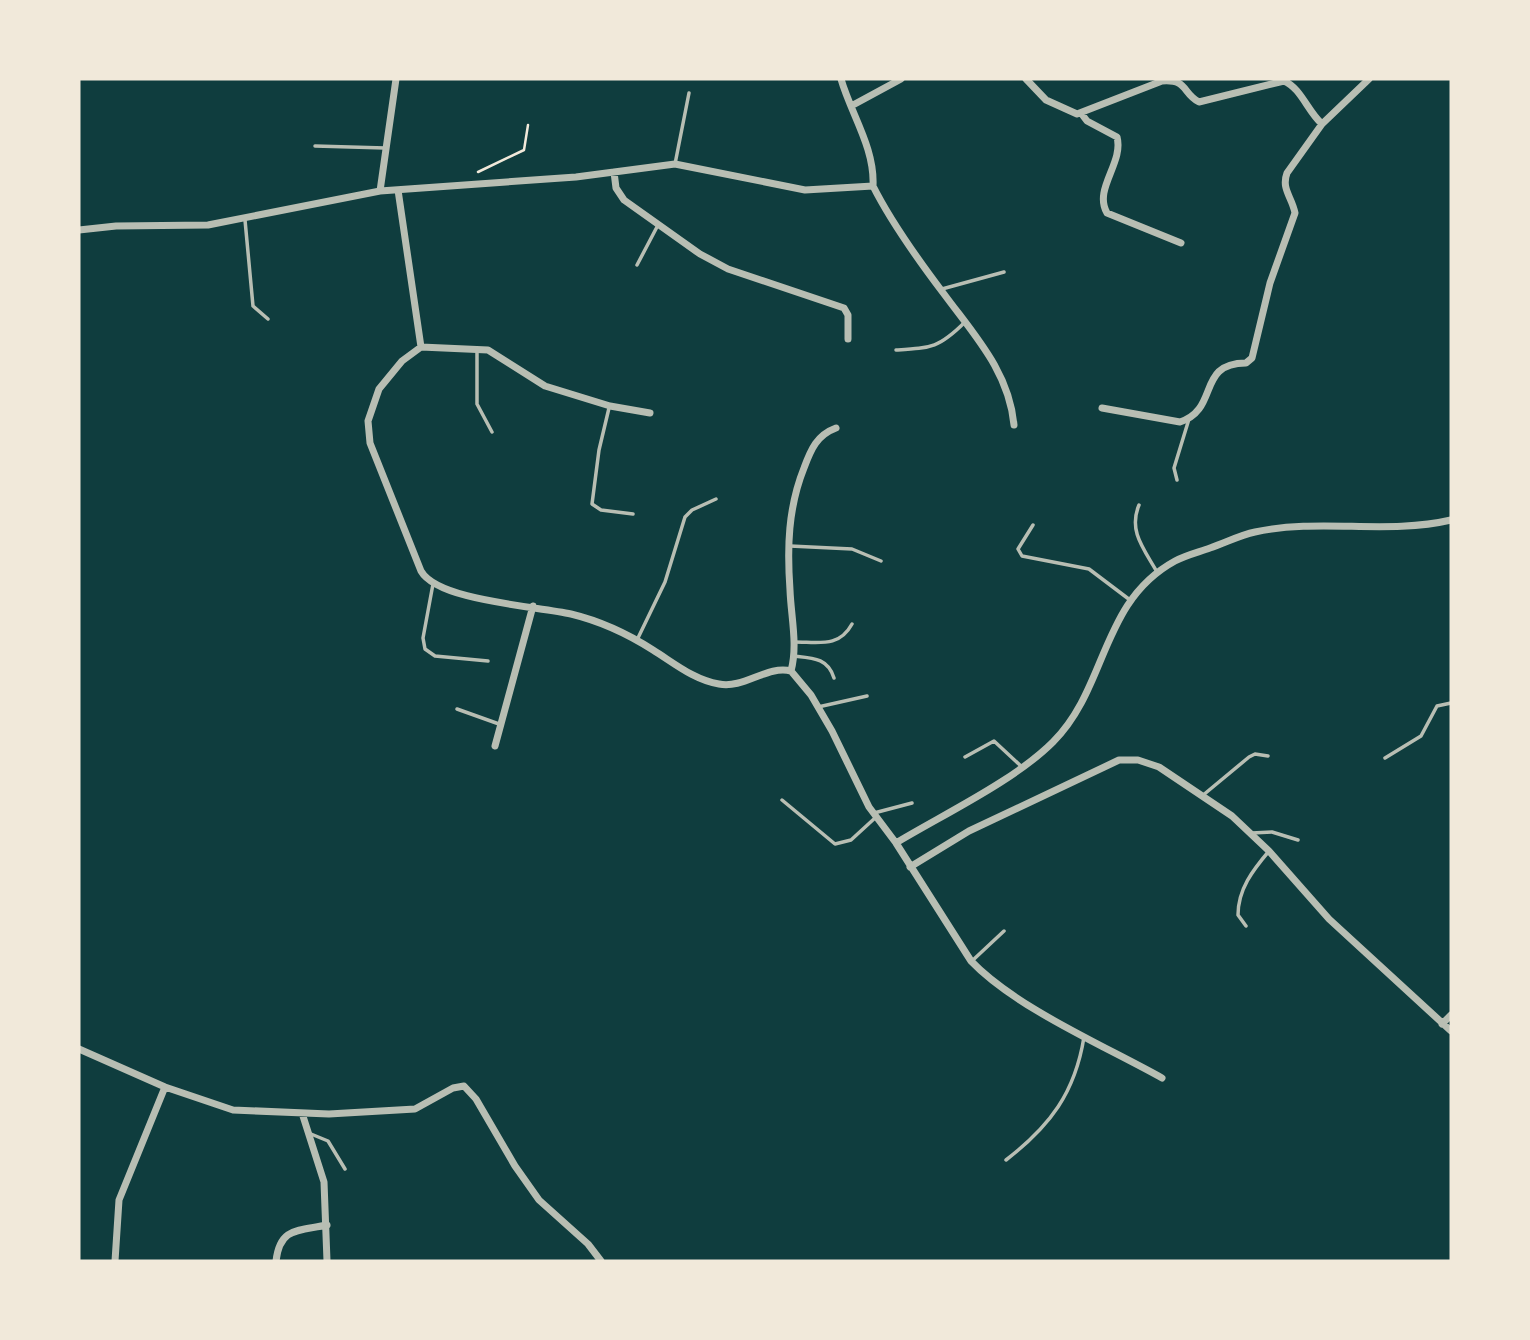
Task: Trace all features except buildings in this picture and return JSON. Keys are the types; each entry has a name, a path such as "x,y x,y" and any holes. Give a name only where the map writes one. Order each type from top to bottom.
{"street":[{"path":"380,191 396,79"},
{"path":"841,79 853,105 874,173 873,186 940,289 999,371 1012,405 1014,425"},
{"path":"853,105 901,79"},
{"path":"1026,79 1046,100 1081,113 1090,123 1117,137 1118,150 1103,195 1107,213 1181,243"},
{"path":"1102,408 1180,422 1189,419 1197,412 1220,367 1228,363 1246,363 1252,358 1270,283 1295,213 1284,182 1322,124 1369,79"},
{"path":"1081,113 1162,81 1174,80 1199,102 1284,81 1295,88 1305,107 1322,124"},
{"path":"79,230 116,226 208,225 245,220 318,201 380,191 456,187 675,164 805,190 873,186"},
{"path":"614,172 618,194 657,225 727,269 844,308 848,314 848,339"},
{"path":"398,190 421,347"},
{"path":"650,413 610,406 545,386 495,353 477,349 421,347 402,361 379,389 371,405 368,421 370,443 421,571 433,584 455,592 533,606 599,623 637,640 678,667 718,684 736,684 780,670 791,671 818,707 875,814 971,961 983,973 1035,1007 1162,1078"},
{"path":"791,671 794,642 788,546 796,487 808,455 823,433 836,428"},
{"path":"896,843 1022,767 1054,742 1078,710 1120,614 1139,587 1176,560 1254,532 1292,527 1422,527 1451,520"},
{"path":"495,746 533,606"},
{"path":"908,865 969,831 1119,760 1138,760 1159,767 1252,833 1329,919 1451,1031"},
{"path":"1442,1024 1451,1015"},
{"path":"79,1049 221,1108 302,1113 415,1110 453,1088 464,1086 476,1099 515,1166 539,1200 588,1244 601,1261"},
{"path":"115,1261 120,1200 165,1087"},
{"path":"302,1113 311,1134 324,1182 327,1261"},
{"path":"276,1261 280,1240 286,1235 327,1225"}],"lane":[{"path":"675,164 689,93"},
{"path":"315,146 385,148"},
{"path":"245,220 253,306 268,319"},
{"path":"637,265 657,225"},
{"path":"940,289 1004,272"},
{"path":"896,350 931,348 941,344 965,322"},
{"path":"477,349 477,404 492,432"},
{"path":"610,406 599,450 592,504 601,510 633,514"},
{"path":"1177,480 1174,468 1189,419"},
{"path":"637,640 665,582 685,517 692,510 716,499"},
{"path":"1139,505 1133,520 1134,531 1158,573"},
{"path":"1033,525 1018,549 1022,555 1034,560 1089,569 1130,600"},
{"path":"788,546 852,548 881,561"},
{"path":"433,584 424,638 425,649 435,656 488,661"},
{"path":"794,642 838,642 845,637 852,624"},
{"path":"794,656 823,661 831,668 834,678"},
{"path":"818,707 867,696"},
{"path":"1385,758 1420,736 1437,706 1451,703"},
{"path":"457,709 501,725"},
{"path":"965,757 995,741 1022,767"},
{"path":"1202,796 1249,757 1255,754 1268,756"},
{"path":"782,800 835,844 845,843 856,835 875,814 912,803"},
{"path":"1252,833 1272,832 1298,840"},
{"path":"1246,926 1238,915 1242,891 1251,873 1269,851"},
{"path":"971,961 1004,931"},
{"path":"1006,1160 1048,1125 1077,1067 1084,1035"},
{"path":"311,1134 328,1141 345,1169"}],"path":[{"path":"456,187 464,179 518,155 526,144 528,125"}]}
